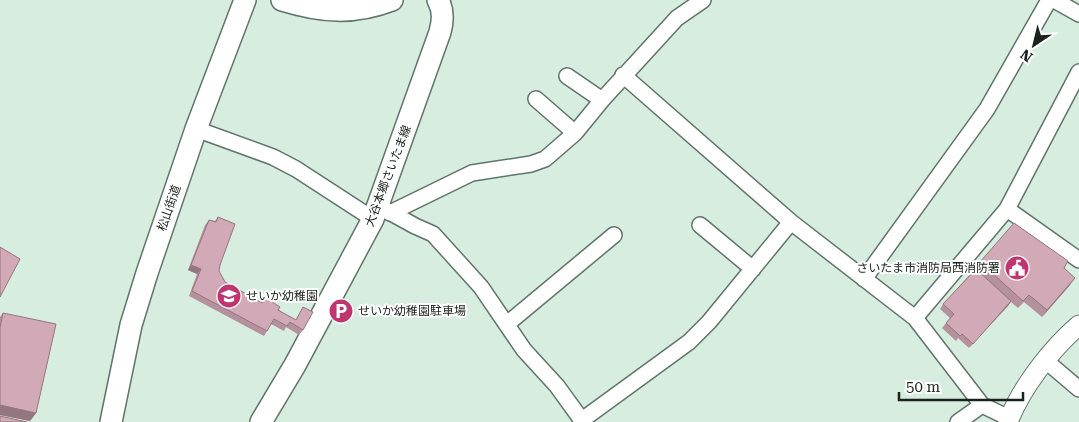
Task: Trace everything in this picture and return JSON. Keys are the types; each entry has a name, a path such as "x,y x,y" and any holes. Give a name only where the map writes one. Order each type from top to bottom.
{"main road":[{"name":"松山街道","path":"111,422 131,325 196,129 245,0"},
{"path":"282,0 313,8 336,11 372,8 392,0"},
{"name":"大谷本郷さいたま線","path":"261,422 380,213 440,32 443,19 441,5 438,0"}],"street":[{"path":"380,213 472,173 531,164 545,158 576,133 602,100 677,18 703,0"},
{"path":"864,279 987,109 1049,0"},
{"path":"1054,0 1079,14"},
{"path":"915,318 1007,209 1079,72"},
{"path":"624,75 791,222 915,318 982,405 1008,420 1027,387 1046,361 1079,325"},
{"path":"568,76 602,100"},
{"path":"536,100 576,133"},
{"path":"196,129 273,157 380,213 433,234 481,287 524,350 557,386 582,421 688,342 709,322 791,222"},
{"path":"1007,209 1079,260"},
{"path":"700,225 753,268"},
{"path":"507,324 614,235"},
{"path":"1046,361 1079,389"},
{"path":"958,422 982,405"}],"building":[{"path":"218,217 235,224 220,265 219,271 225,282 262,303 266,298 280,307 278,310 296,320 303,307 313,312 303,330 290,322 287,326 274,319 267,331 192,291 201,269 191,265 209,220 216,222"},
{"path":"1014,223 1068,261 1064,268 1075,278 1047,310 1029,295 1023,301 980,262"},
{"path":"0,247 20,259 0,297"},
{"path":"976,269 1011,301 973,344 962,334 960,336 946,323 954,314 943,304"},
{"path":"3,313 56,324 36,413 0,405 0,328"},
{"path":"0,416 27,422 0,422"}],"place":[{"name":"さいたま市消防局西消防署","path":"1017,268"},
{"name":"せいか幼稚園","path":"229,296"},
{"name":"せいか幼稚園駐車場","path":"341,311"}]}
